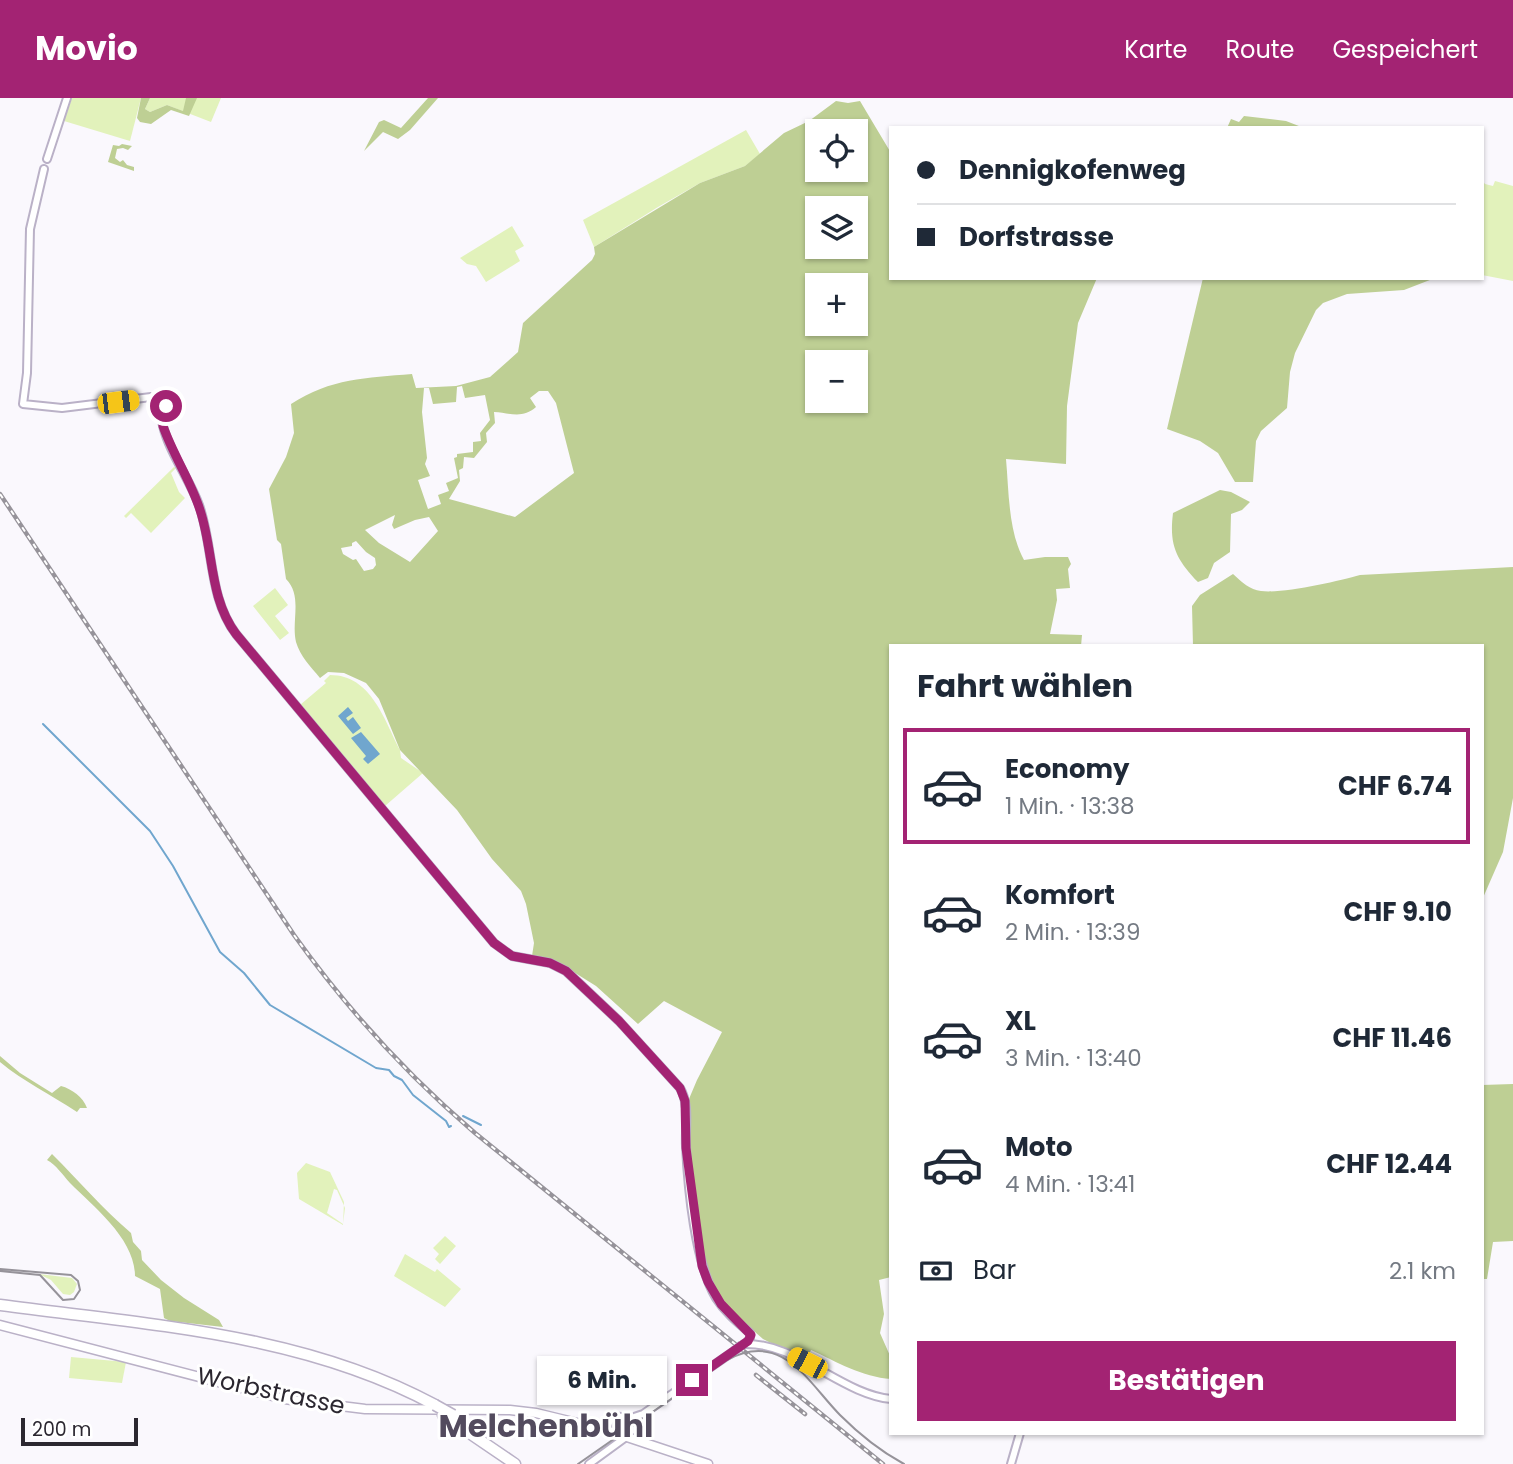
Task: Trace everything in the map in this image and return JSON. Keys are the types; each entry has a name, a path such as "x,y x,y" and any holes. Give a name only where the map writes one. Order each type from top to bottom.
{"highway":[{"path":"0,1308 209,1334 281,1347 358,1370 448,1415 520,1464"}],"main road":[{"name":"Worbstrasse","path":"0,1325 316,1405 390,1410 516,1410 606,1430 708,1464"}],"street":[{"path":"67,98 47,159 51,165 44,169 30,229 27,373 23,404 62,408 151,397 165,401 163,426 200,508 218,600 223,614 236,634 494,943 512,956 550,963 566,971 619,1021 678,1084 685,1101 686,1148 702,1266 721,1304 750,1333 750,1339 643,1414 630,1418 612,1416 606,1430"},
{"path":"744,1344 785,1352 867,1393 889,1398"},
{"path":"1011,1464 1019,1435"},
{"path":"589,1464 626,1437"}],"green space":[{"path":"72,98 141,98 130,141 64,121"},
{"path":"141,98 150,98 145,109 150,112 167,105 183,111 186,98 197,98 189,116 171,110 151,124 140,122 137,118"},
{"path":"150,98 221,98 211,122 167,105 150,112 145,109"},
{"path":"428,98 438,98 410,130 398,139 383,132 364,151 379,122 384,120 401,128"},
{"path":"836,101 860,101 889,150 889,280 1096,280 1078,323 1067,406 1066,464 1006,459 1012,524 1024,560 1068,557 1071,564 1068,569 1070,588 1056,589 1057,600 1050,634 1082,635 1081,644 889,644 889,1278 879,1280 884,1314 880,1333 889,1353 889,1379 860,1372 811,1350 806,1361 763,1339 722,1303 701,1261 693,1208 686,1106 722,1032 664,1001 638,1024 596,986 556,961 532,956 534,943 521,891 492,859 457,810 400,750 379,699 366,683 344,673 328,672 320,678 300,652 295,634 294,593 286,579 269,489 286,457 294,433 291,404 320,389 364,378 412,374 416,388 456,386 490,377 518,352 523,323 592,260 594,247 700,183 745,166 784,133 805,123 805,182 868,182 868,119 812,119","holes":["462,386 465,398 485,395 490,420 480,433 481,441 473,442 473,452 457,454 454,458 458,478 446,483 449,491 438,495 441,504 428,509 418,480 430,476 425,464 427,458 422,412 424,388 429,388 433,404 456,402 457,387","539,391 548,391 556,403 574,473 515,517 449,499 460,481 459,470 463,468 464,457 474,458 487,442 486,433 495,423 494,412 521,414 531,411 536,407 530,398","395,515 392,525 394,529 429,517 438,531 410,562 379,543 365,530","356,541 375,558 376,565 373,569 364,571 356,559 343,554 341,548 352,546"]},
{"path":"1244,116 1286,121 1299,126 1228,126 1231,119 1239,122"},
{"path":"746,130 760,154 745,166 700,183 594,247 583,220"},
{"path":"113,145 132,146 128,150 117,149 115,158 134,167 134,171 108,162"},
{"path":"1495,181 1513,186 1513,281 1484,275 1484,183 1493,186"},
{"path":"512,226 524,246 515,251 520,261 486,282 476,266 467,264 460,258"},
{"path":"1203,280 1430,280 1404,290 1347,294 1323,303 1316,310 1295,353 1290,372 1287,408 1261,431 1256,441 1253,482 1235,482 1218,453 1200,441 1167,429"},
{"path":"176,468 171,473 179,492 185,498 151,533 131,513 126,518 124,516"},
{"path":"1220,490 1231,492 1250,502 1242,510 1231,514 1230,552 1214,563 1208,578 1198,582 1184,566 1173,543 1173,513"},
{"path":"1513,567 1513,798 1503,852 1484,895 1484,644 1193,644 1192,606 1200,595 1233,574 1246,585 1261,591 1282,591 1360,575"},
{"path":"275,588 288,605 275,616 289,633 280,640 253,606"},
{"path":"330,675 356,682 366,691 382,713 400,750 401,758 423,773 385,806 300,705 326,683 324,681"},
{"path":"0,1056 20,1073 52,1093 61,1086 73,1091 87,1108 80,1108 77,1112 9,1069 0,1062"},
{"path":"1513,1084 1513,1241 1493,1242 1487,1279 1484,1279 1484,1085"},
{"path":"52,1154 131,1233 133,1242 141,1251 142,1260 161,1280 219,1320 223,1327 164,1318 160,1289 135,1276 133,1262 121,1237 101,1213 47,1160"},
{"path":"306,1163 330,1172 344,1205 334,1189 327,1213 343,1225 299,1199 297,1173"},
{"path":"445,1236 456,1246 440,1264 435,1259 439,1254 433,1248"},
{"path":"405,1254 435,1272 437,1269 461,1289 445,1307 394,1276"},
{"path":"39,1274 72,1278 77,1284 74,1292 70,1295 63,1294 51,1280"},
{"path":"71,1357 126,1362 122,1383 69,1378"}],"water":[{"path":"348,707 353,713 346,718 348,721 353,717 361,728 353,734 338,716"},
{"path":"361,732 380,754 368,764 363,759 366,756 351,738"}],"waterway":[{"path":"43,724 150,831 173,866 220,952 244,973 270,1005 376,1068 389,1070 402,1080 413,1095 451,1126"},
{"path":"463,1116 481,1125"}],"tram line":[{"path":"0,1269 71,1275 78,1281 80,1290 74,1299 63,1300 40,1275 0,1271"},
{"path":"578,1464 727,1360 746,1352 763,1351 778,1355 792,1364 855,1429 904,1464"}],"railway":[{"path":"0,494 294,935 378,1040 425,1088 475,1133 883,1464"},
{"path":"756,1375 805,1414"}],"district":[{"name":"Melchenbühl","path":"546,1426"}],"route":[{"path":"166,406 162,414 163,426 200,508 214,586 223,614 231,628 494,943 512,956 561,967 619,1021 680,1088 685,1101 686,1148 702,1266 716,1298 751,1335 748,1341 692,1380"}]}
